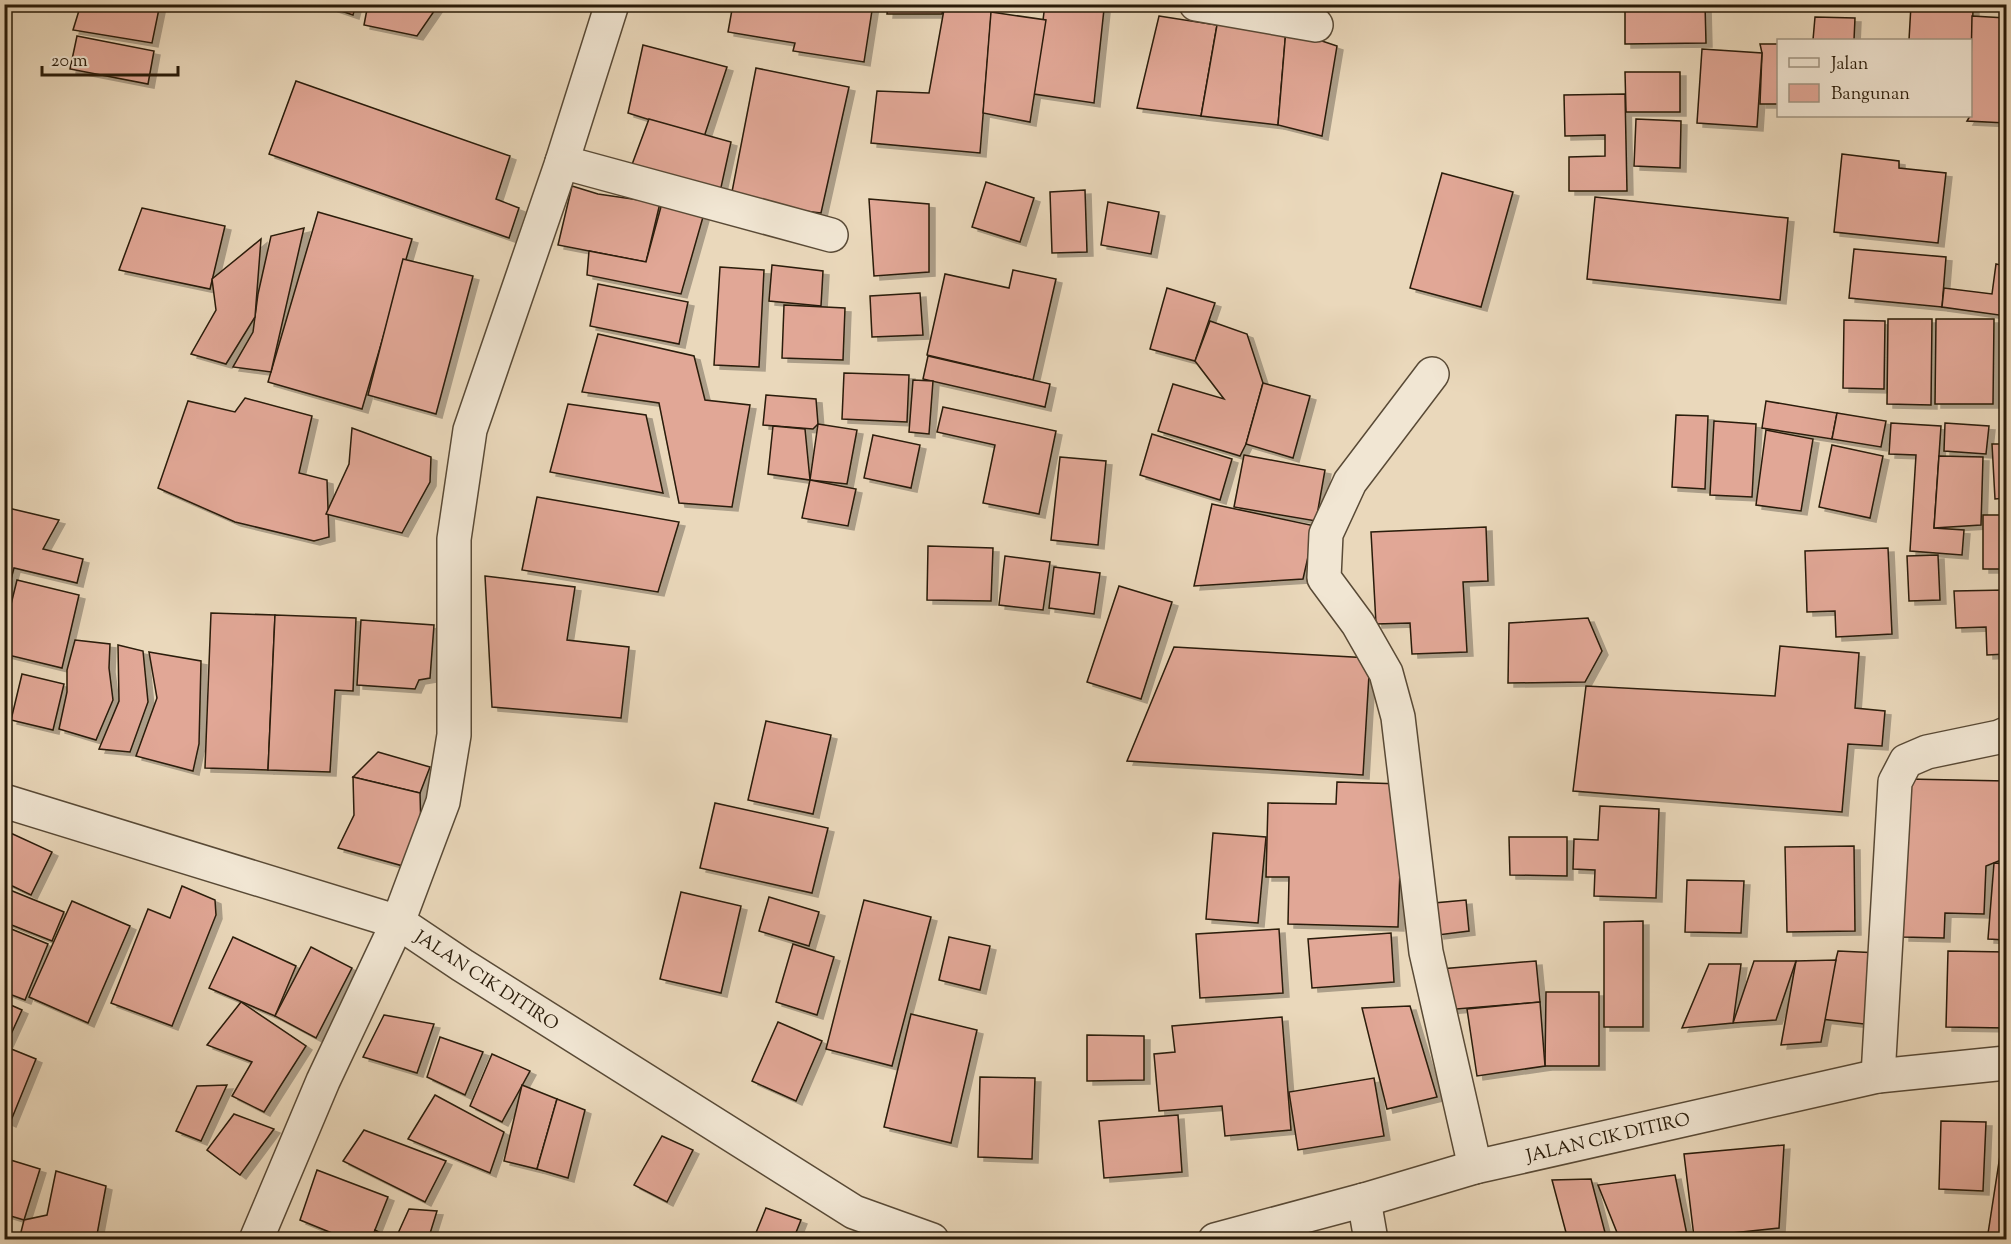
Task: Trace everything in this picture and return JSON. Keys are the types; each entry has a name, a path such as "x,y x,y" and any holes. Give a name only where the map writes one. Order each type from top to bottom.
{"street":[{"path":"255,1239 322,1081 398,922 443,802 454,735 454,539 470,430 562,162 612,4"},
{"path":"1196,4 1316,25"},
{"path":"562,162 831,236"},
{"path":"1432,374 1350,482 1326,534 1324,578 1358,624 1386,673 1398,717 1426,952 1476,1167"},
{"path":"1878,1076 1895,782 1906,761 1927,752 2007,734"},
{"name":"JALAN CIK DITIRO","path":"4,801 398,922 472,972 854,1212 932,1239"},
{"name":"JALAN CIK DITIRO","path":"1215,1239 1364,1200 1476,1167 1878,1076 2007,1063"},
{"path":"1364,1200 1371,1239"}],"building":[{"path":"81,4 160,4 152,43 73,30"},
{"path":"321,4 356,4 353,15"},
{"path":"368,4 439,4 417,36 364,25"},
{"path":"733,4 873,4 864,62 793,51 795,43 728,32"},
{"path":"888,4 944,4 942,14 887,14"},
{"path":"945,4 992,4 980,153 871,143 877,91 929,93"},
{"path":"1045,4 1077,4 1104,9 1094,103 1034,94"},
{"path":"1625,4 1705,4 1706,43 1625,44"},
{"path":"1911,5 1973,9 1972,45 1972,39 1909,39"},
{"path":"991,12 1046,20 1030,122 983,113"},
{"path":"1159,16 1217,25 1201,116 1137,108"},
{"path":"1972,16 2006,18 2006,123 1967,121 1972,117"},
{"path":"1815,17 1855,18 1854,39 1813,39"},
{"path":"1217,25 1286,29 1278,125 1201,116"},
{"path":"1286,29 1337,46 1322,136 1278,125"},
{"path":"77,36 154,51 148,84 70,69"},
{"path":"1760,44 1777,44 1777,104 1760,104 1762,53"},
{"path":"643,45 727,67 704,137 628,113"},
{"path":"1702,49 1762,53 1757,127 1697,123"},
{"path":"756,68 849,87 821,213 730,202"},
{"path":"1625,72 1680,72 1680,112 1626,112"},
{"path":"296,81 510,156 496,199 519,208 509,238 269,154"},
{"path":"1625,94 1627,191 1569,191 1569,157 1605,156 1605,135 1565,136 1564,95"},
{"path":"649,119 731,142 720,192 627,178"},
{"path":"1636,119 1681,121 1680,168 1634,166"},
{"path":"1842,154 1899,161 1899,168 1946,173 1938,243 1834,232"},
{"path":"1442,173 1513,192 1481,307 1410,288"},
{"path":"986,182 1034,198 1020,242 972,227"},
{"path":"572,186 598,194 660,203 646,262 558,245"},
{"path":"1085,190 1087,252 1052,253 1050,192"},
{"path":"1595,197 1788,218 1780,300 1587,279"},
{"path":"869,199 929,204 929,272 874,276"},
{"path":"1108,202 1159,212 1151,254 1101,245"},
{"path":"662,203 703,217 681,294 587,275 589,251 646,262"},
{"path":"142,208 225,226 210,289 119,270"},
{"path":"318,212 412,239 362,409 268,382"},
{"path":"304,228 271,372 233,367 253,332 258,294 271,236"},
{"path":"261,239 255,317 226,364 191,354 216,310 212,279"},
{"path":"1854,249 1946,257 1942,307 1849,298"},
{"path":"403,259 473,276 436,414 368,395"},
{"path":"1996,264 2006,266 2006,316 1942,307 1944,288 1992,294"},
{"path":"772,265 823,271 821,306 769,301"},
{"path":"720,267 764,270 759,367 714,365"},
{"path":"1013,270 1056,279 1033,380 927,355 945,274 1009,288"},
{"path":"598,284 688,302 679,344 590,326"},
{"path":"1167,288 1215,303 1195,361 1150,349"},
{"path":"920,293 923,335 872,337 870,296"},
{"path":"784,305 845,308 843,360 782,358"},
{"path":"1888,319 1932,319 1931,405 1887,404"},
{"path":"1936,319 1994,319 1993,404 1935,404"},
{"path":"1844,320 1885,321 1884,389 1843,388"},
{"path":"1210,321 1247,334 1263,383 1246,444 1240,456 1158,431 1173,384 1224,399 1195,361"},
{"path":"2003,329 2006,329 2006,409 2003,409"},
{"path":"598,334 694,356 705,400 750,405 732,507 679,503 659,403 582,392"},
{"path":"928,356 1050,384 1045,407 923,379"},
{"path":"844,373 909,375 907,422 842,419"},
{"path":"913,380 933,381 929,434 909,432"},
{"path":"1263,383 1310,396 1293,458 1246,444"},
{"path":"766,395 816,399 818,424 813,429 763,425"},
{"path":"245,398 312,416 299,473 327,480 329,537 314,541 235,522 158,488 188,401 235,412"},
{"path":"1766,401 1837,413 1832,439 1762,428"},
{"path":"568,404 646,415 663,493 550,472"},
{"path":"943,407 1056,431 1039,514 983,503 995,445 937,432"},
{"path":"1837,413 1886,421 1881,447 1832,439"},
{"path":"1676,415 1708,416 1705,489 1672,487"},
{"path":"1714,421 1756,424 1752,497 1710,495"},
{"path":"1891,423 1941,426 1934,528 1964,530 1962,555 1910,551 1916,455 1889,454"},
{"path":"1945,423 1989,426 1986,454 1944,451"},
{"path":"818,424 857,430 847,484 810,480"},
{"path":"773,426 805,429 810,480 768,474"},
{"path":"352,428 431,457 430,482 402,533 326,514 349,464"},
{"path":"1766,430 1813,439 1801,511 1756,505"},
{"path":"1152,434 1232,459 1220,500 1140,475"},
{"path":"873,435 920,445 911,488 864,478"},
{"path":"1992,444 2006,444 2006,498 1995,499"},
{"path":"1832,445 1883,456 1870,518 1819,507"},
{"path":"1244,455 1325,470 1316,521 1234,507"},
{"path":"1939,456 1983,457 1981,525 1934,528"},
{"path":"1060,457 1106,461 1098,545 1051,540"},
{"path":"810,480 856,489 848,526 802,518"},
{"path":"537,497 679,522 658,592 522,570"},
{"path":"1212,504 1315,526 1303,579 1194,586"},
{"path":"4,507 59,520 43,549 83,559 77,583 14,568 4,606"},
{"path":"1983,515 2006,515 2006,569 1983,569"},
{"path":"1486,527 1488,581 1463,582 1467,652 1412,654 1410,623 1376,624 1371,532"},
{"path":"928,546 993,548 991,601 927,600"},
{"path":"1888,548 1892,634 1836,637 1835,611 1807,612 1805,551"},
{"path":"1938,555 1940,600 1909,601 1907,556"},
{"path":"1005,556 1050,562 1043,610 999,605"},
{"path":"1054,567 1100,573 1094,614 1049,608"},
{"path":"485,576 575,587 567,640 629,647 621,718 492,707"},
{"path":"17,580 79,595 62,668 4,654 4,633"},
{"path":"1119,586 1172,602 1141,699 1087,682"},
{"path":"2006,590 2006,654 1987,655 1986,627 1956,628 1954,591"},
{"path":"211,613 275,615 268,770 205,768"},
{"path":"275,615 356,618 353,691 335,690 330,772 268,770"},
{"path":"1588,618 1602,651 1585,682 1508,683 1509,623"},
{"path":"361,620 434,625 430,678 419,680 415,689 357,685"},
{"path":"75,640 110,644 109,668 113,700 96,740 59,729 67,692 67,670"},
{"path":"118,645 143,651 148,702 130,752 99,749 119,701"},
{"path":"1780,646 1859,653 1855,708 1885,711 1882,746 1848,744 1842,812 1573,791 1586,686 1775,696"},
{"path":"1174,647 1370,658 1363,775 1127,761"},
{"path":"149,652 201,661 199,744 193,771 136,756 157,698"},
{"path":"22,674 64,684 53,730 11,720"},
{"path":"766,721 831,735 813,814 748,800"},
{"path":"378,752 430,767 420,793 353,777"},
{"path":"353,777 420,793 421,830 403,866 338,848 354,815"},
{"path":"1907,779 2006,781 2006,858 1986,866 1984,914 1945,913 1944,938 1903,937"},
{"path":"1337,782 1403,784 1398,927 1288,924 1289,877 1266,877 1268,803 1336,804"},
{"path":"715,803 828,828 812,893 700,868"},
{"path":"1600,806 1659,809 1656,898 1594,896 1595,870 1573,869 1574,839 1598,840"},
{"path":"4,830 52,852 31,895 4,882"},
{"path":"1213,833 1266,837 1258,923 1206,919"},
{"path":"1509,837 1567,837 1567,876 1510,875"},
{"path":"1854,846 1855,931 1787,932 1785,847"},
{"path":"1994,863 2006,864 2006,940 1988,939"},
{"path":"1687,880 1744,881 1741,933 1685,932"},
{"path":"182,886 215,900 216,915 172,1026 111,1003 148,909 170,918"},
{"path":"5,888 64,912 52,941 4,922"},
{"path":"681,892 741,906 721,993 660,979"},
{"path":"769,897 819,912 809,946 759,931"},
{"path":"864,900 931,917 892,1066 826,1049"},
{"path":"1466,900 1469,931 1438,935 1434,903"},
{"path":"72,901 130,926 88,1023 29,997"},
{"path":"1643,921 1643,1027 1604,1027 1604,922"},
{"path":"4,926 48,944 25,1000 4,992"},
{"path":"1279,929 1283,993 1200,998 1196,934"},
{"path":"1391,933 1394,982 1312,988 1308,939"},
{"path":"233,937 296,966 275,1016 209,988"},
{"path":"949,937 990,946 980,990 939,980"},
{"path":"793,944 834,957 817,1015 776,1002"},
{"path":"311,947 352,968 316,1038 275,1016"},
{"path":"1838,951 1880,953 1864,1024 1821,1019"},
{"path":"1948,951 2006,952 2006,1028 1946,1027"},
{"path":"1836,960 1821,1042 1781,1045 1796,961"},
{"path":"1536,961 1540,1002 1444,1010 1440,969"},
{"path":"1754,961 1796,961 1776,1020 1733,1023"},
{"path":"1709,964 1741,964 1733,1023 1682,1028"},
{"path":"1546,992 1599,992 1599,1066 1545,1066"},
{"path":"4,1002 22,1010 7,1043 4,1041"},
{"path":"241,1002 306,1046 264,1112 232,1096 252,1062 207,1045"},
{"path":"1540,1002 1545,1066 1477,1076 1467,1009"},
{"path":"1410,1006 1437,1097 1387,1109 1362,1008"},
{"path":"911,1014 977,1030 951,1143 884,1127"},
{"path":"384,1015 434,1024 417,1073 363,1057"},
{"path":"1282,1017 1291,1130 1225,1136 1222,1106 1159,1111 1154,1054 1175,1052 1172,1026"},
{"path":"778,1022 822,1041 796,1101 752,1081"},
{"path":"1087,1035 1144,1036 1144,1080 1087,1081"},
{"path":"440,1037 483,1052 465,1095 427,1077"},
{"path":"4,1046 36,1059 10,1123 4,1120"},
{"path":"492,1054 530,1071 502,1122 470,1106"},
{"path":"980,1077 1035,1078 1032,1159 978,1157"},
{"path":"1374,1078 1384,1136 1298,1150 1289,1092"},
{"path":"227,1085 201,1141 176,1131 197,1086"},
{"path":"522,1085 557,1099 537,1169 504,1161"},
{"path":"435,1095 504,1132 490,1173 408,1139"},
{"path":"557,1099 585,1110 568,1178 537,1169"},
{"path":"234,1114 274,1129 240,1175 207,1150"},
{"path":"1178,1115 1182,1172 1104,1178 1099,1121"},
{"path":"1941,1121 1986,1122 1983,1191 1939,1189"},
{"path":"2005,1123 2006,1240 1987,1240"},
{"path":"364,1130 446,1161 425,1202 343,1161"},
{"path":"662,1136 693,1150 667,1202 634,1185"},
{"path":"1784,1145 1779,1228 1694,1237 1684,1154"},
{"path":"4,1158 40,1169 24,1220 4,1214"},
{"path":"317,1170 388,1197 371,1240 349,1240 300,1220"},
{"path":"56,1171 106,1186 96,1240 19,1240 24,1220 47,1215"},
{"path":"1675,1175 1688,1240 1620,1240 1598,1185"},
{"path":"1591,1179 1607,1240 1568,1240 1552,1180"},
{"path":"766,1208 801,1220 793,1240 753,1240"},
{"path":"409,1209 437,1211 428,1240 395,1240"},
{"path":"375,1230 393,1240 373,1240"}]}
